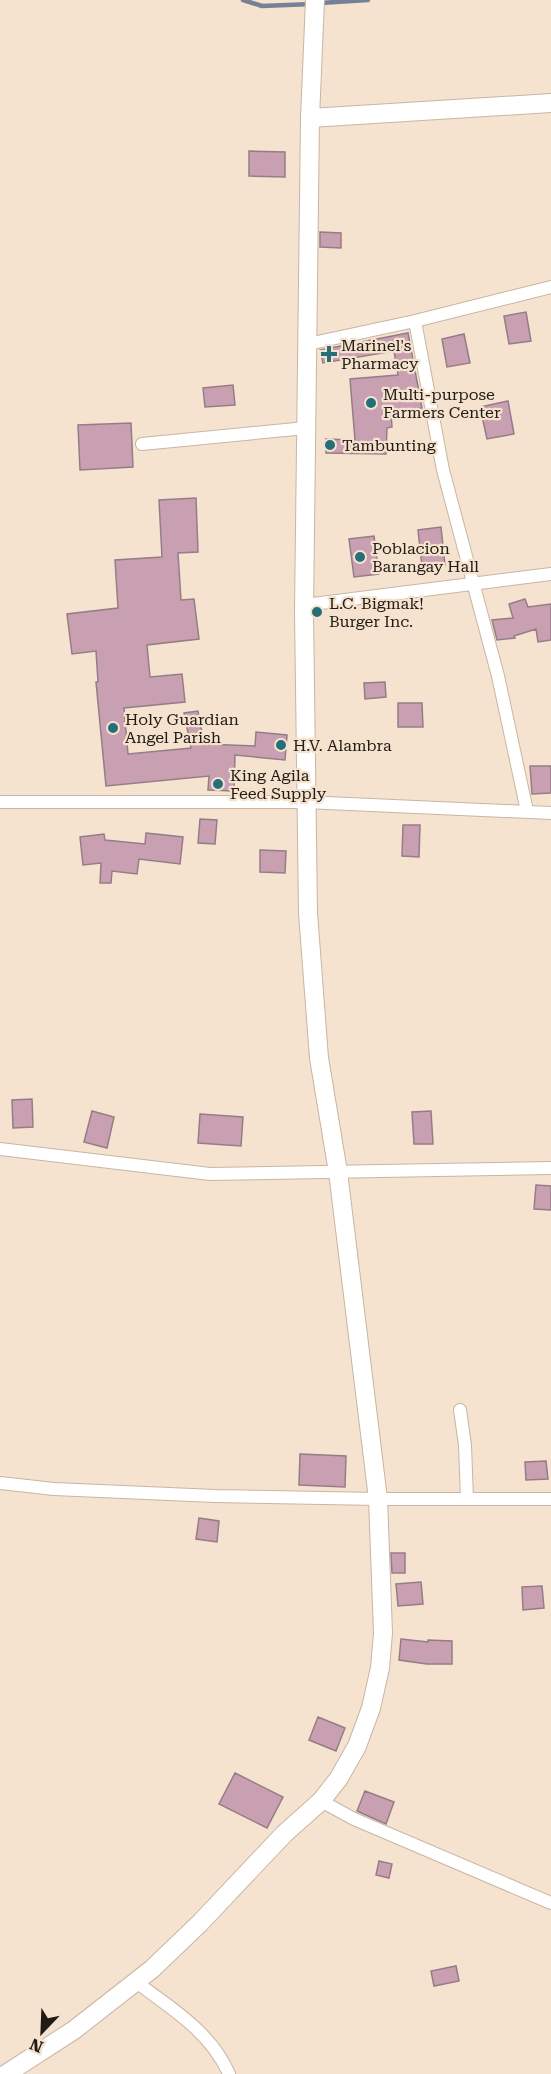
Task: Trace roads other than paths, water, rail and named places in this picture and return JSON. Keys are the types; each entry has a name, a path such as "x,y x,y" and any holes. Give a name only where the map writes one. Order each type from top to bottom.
{"street":[{"path":"6,2074 74,2030 136,1982 200,1923 284,1834 321,1801 339,1778 357,1746 371,1708 380,1668 383,1633 378,1499 338,1172 319,1058 308,913 304,605 310,118 315,0"},
{"path":"310,118 551,103"},
{"path":"308,344 415,321 551,287"},
{"path":"415,321 442,470 498,676 527,812"},
{"path":"142,444 306,428"},
{"path":"304,605 551,574"},
{"path":"0,802 305,802 551,813"},
{"path":"0,1149 210,1174 551,1168"},
{"path":"460,1410 465,1445 467,1499"},
{"path":"0,1483 54,1489 180,1494 378,1499 551,1499"},
{"path":"321,1801 354,1819 551,1903"},
{"path":"136,1982 196,2028 213,2046 229,2074"}],"waterway":[{"path":"243,0 262,6 312,4"},
{"path":"320,3 368,0"}],"place":[{"name":"Marinel's Pharmacy","path":"329,354"},
{"name":"Multi-purpose Farmers Center","path":"371,403"},
{"name":"Tambunting","path":"330,445"},
{"name":"Poblacion Barangay Hall","path":"360,557"},
{"name":"L.C. Bigmak! Burger Inc.","path":"317,612"},
{"name":"Holy Guardian Angel Parish","path":"113,728"},
{"name":"H.V. Alambra","path":"281,745"},
{"name":"King Agila Feed Supply","path":"218,784"}]}
